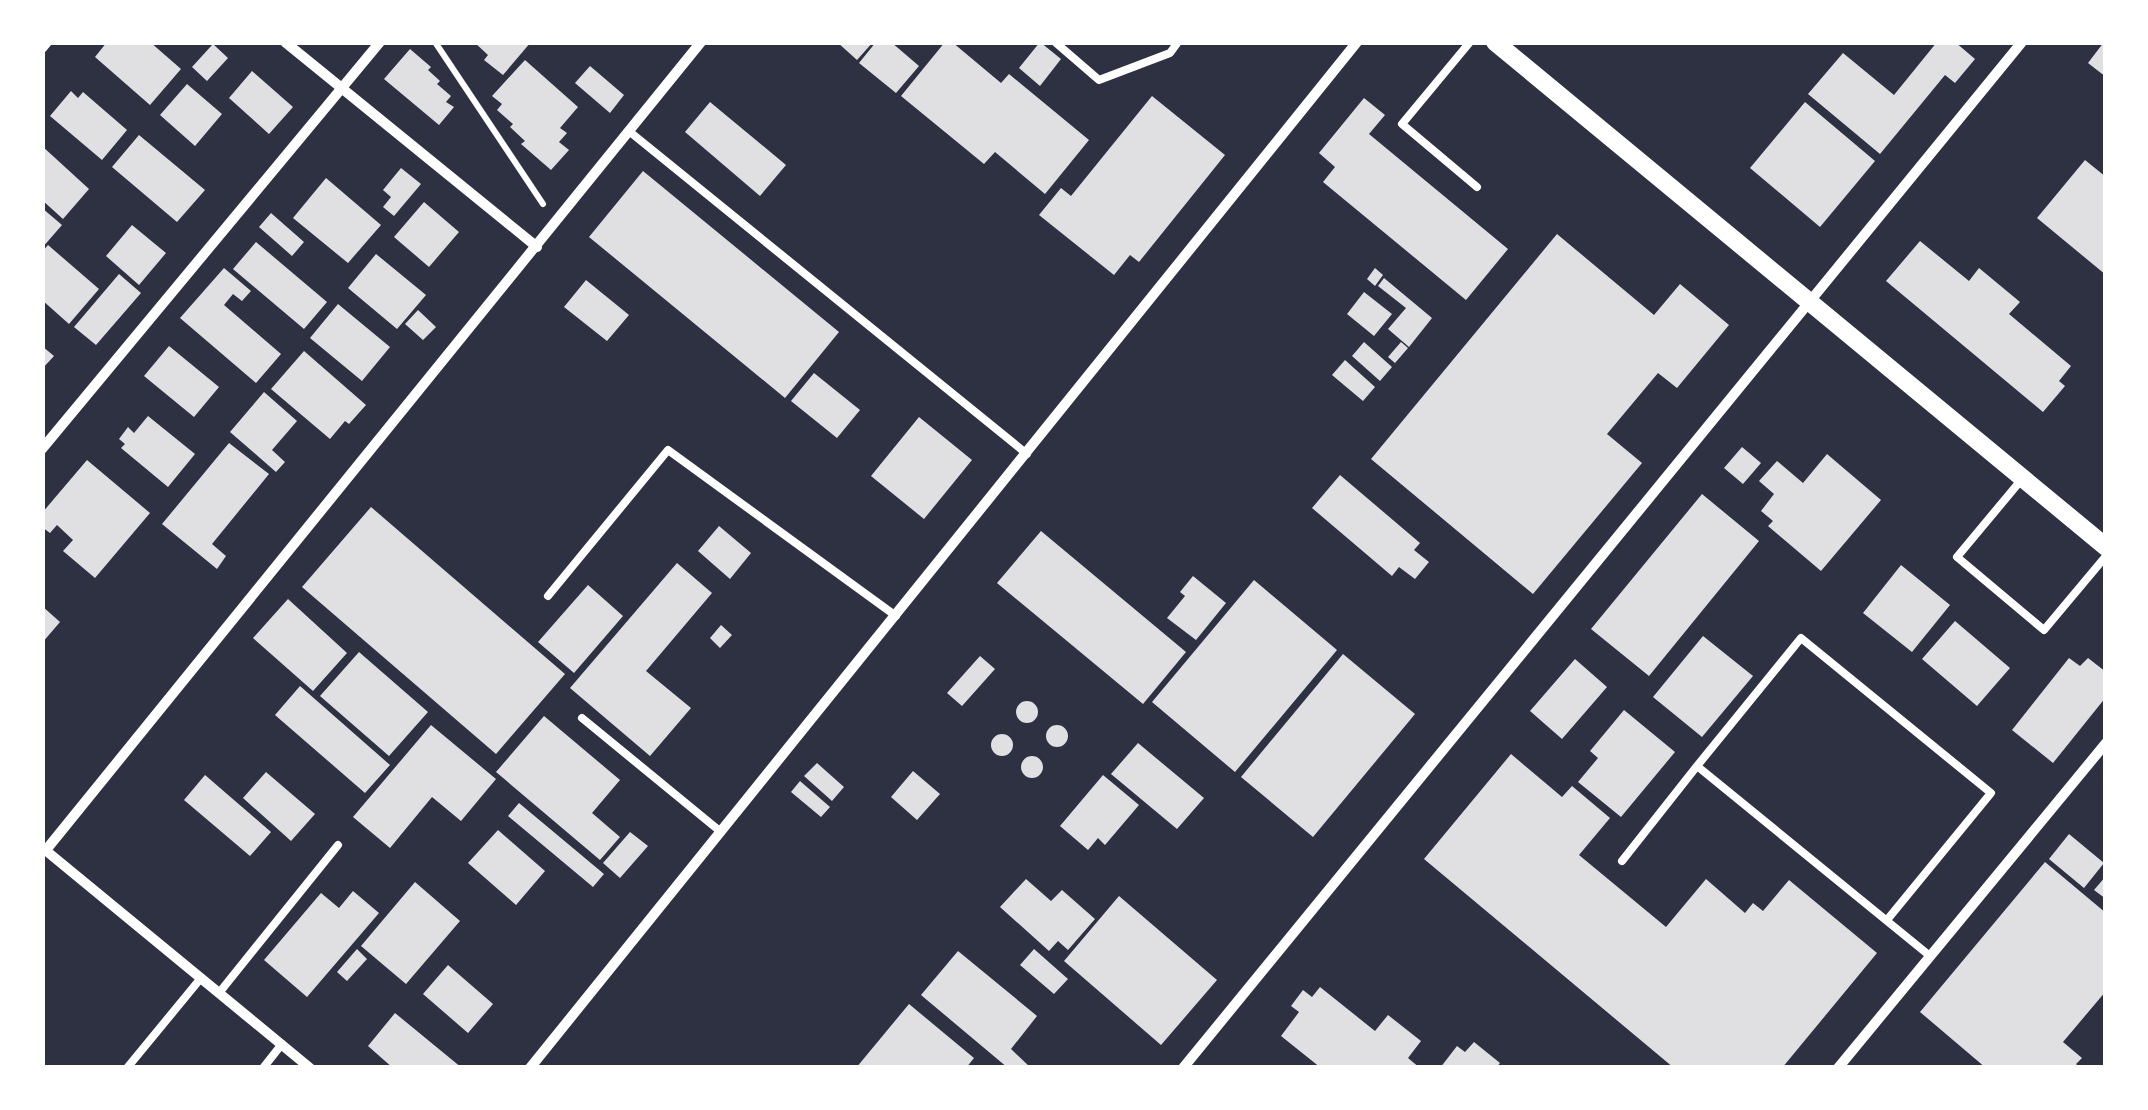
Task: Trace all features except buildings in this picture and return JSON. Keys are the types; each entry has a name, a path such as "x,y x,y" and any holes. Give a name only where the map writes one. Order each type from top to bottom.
{"street":[{"path":"286,42 537,247"},
{"path":"42,449 380,42"},
{"path":"310,1068 44,849 702,42"},
{"path":"530,1068 1357,42"},
{"path":"1495,42 2106,547"},
{"path":"1183,1068 2022,42"},
{"path":"1838,1068 2106,743"}],"lane":[{"path":"1055,42 1098,80 1170,52 1178,42"},
{"path":"1470,42 1402,124 1476,187"},
{"path":"630,132 1027,454"},
{"path":"548,596 668,450 896,616"},
{"path":"2022,478 1957,557 2044,630 2106,556"},
{"path":"1622,861 1801,638 1991,793 1887,920"},
{"path":"582,718 721,832"},
{"path":"1697,766 1930,956"},
{"path":"219,993 338,846"},
{"path":"127,1068 202,978"},
{"path":"263,1068 282,1044"}],"path":[{"path":"435,42 556,224"}]}
